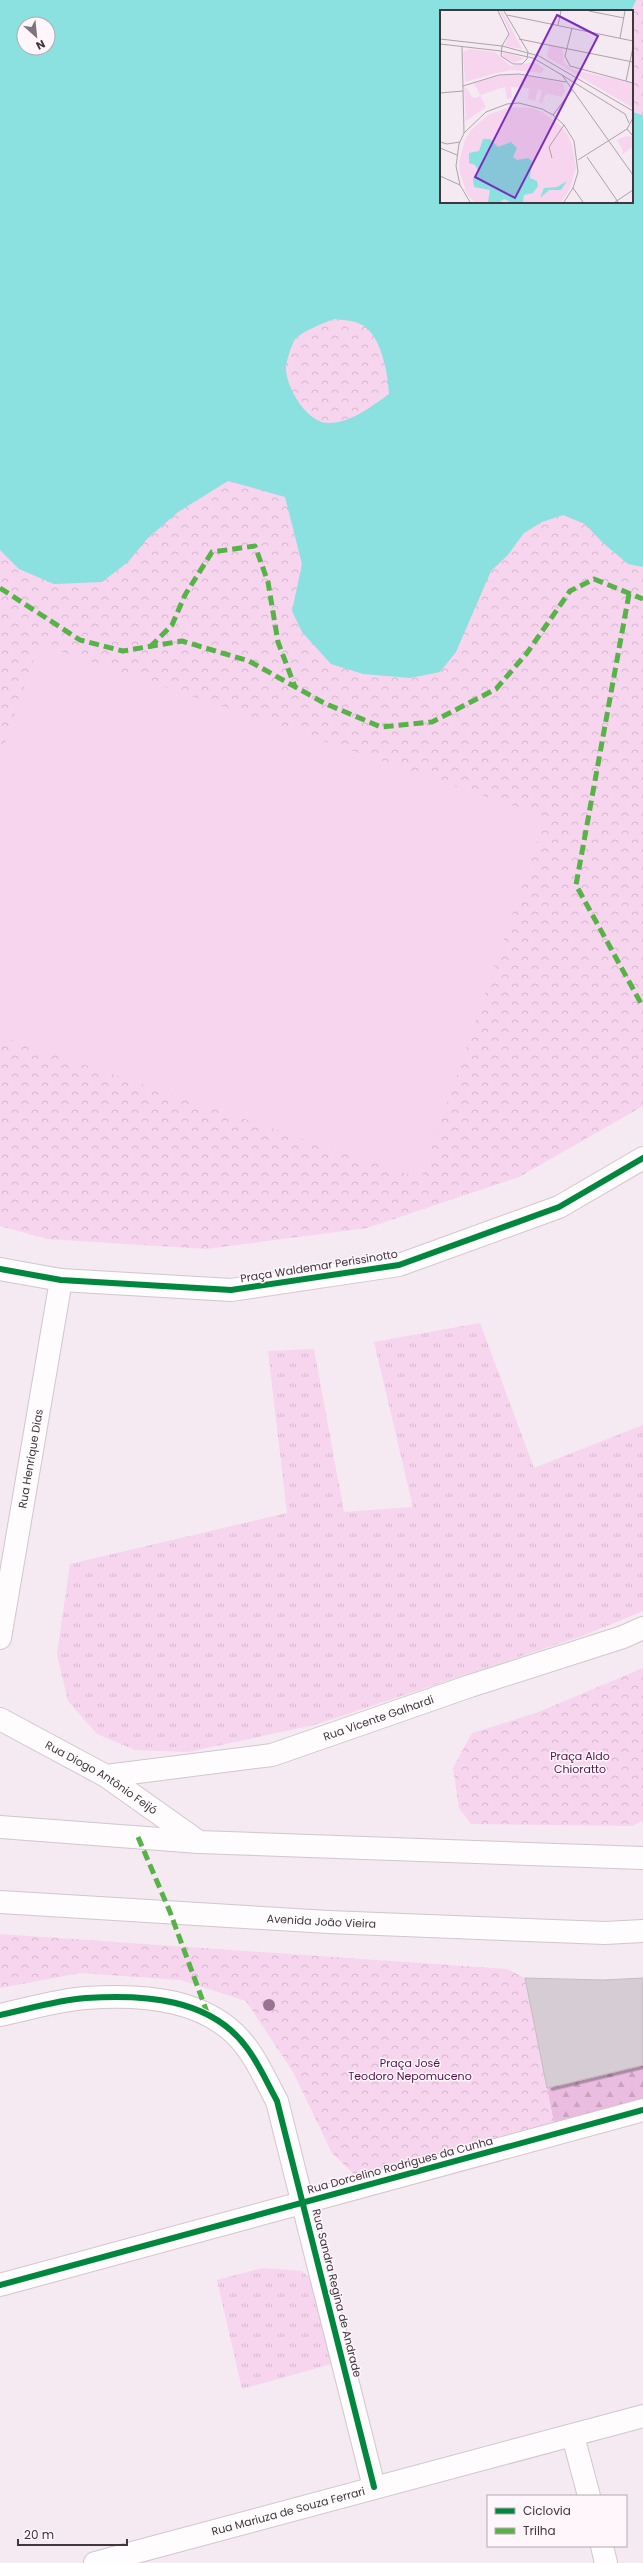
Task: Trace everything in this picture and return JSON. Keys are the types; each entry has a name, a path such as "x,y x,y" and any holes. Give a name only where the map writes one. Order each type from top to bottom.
{"street":[{"name":"Praça Waldemar Perissinotto","path":"0,1269 61,1280 231,1290 399,1265 559,1208 643,1158"},
{"name":"Rua Henrique Dias","path":"0,1638 61,1280"},
{"name":"Rua Vicente Galhardi","path":"106,1776 272,1755 470,1686 623,1637 643,1628"},
{"name":"Rua Diogo Antônio Feijó","path":"0,1719 106,1776 199,1842"},
{"path":"0,1827 199,1842 637,1855"},
{"name":"Avenida João Vieira","path":"0,1902 328,1922 605,1933 643,1931"},
{"name":"Rua Sandra Regina de Andrade","path":"0,2015 86,1998 160,1998 196,2008 221,2023 247,2047 277,2101 304,2201 374,2487"},
{"name":"Rua Dorcelino Rodrigues da Cunha","path":"0,2285 304,2201 643,2110"},
{"name":"Rua Mariuza de Souza Ferrari","path":"95,2563 643,2416"},
{"path":"573,2436 589,2495"},
{"path":"602,2547 606,2563"}],"green space":[{"path":"0,0 643,0 643,1106 519,1177 367,1228 207,1249 47,1239 0,1226"},
{"path":"39,644 546,817 421,1179 0,1036 0,757"},
{"path":"480,1323 534,1468 643,1425 643,1611 582,1636 314,1725 188,1752 135,1750 97,1734 68,1701 57,1654 70,1564 287,1513 268,1351 314,1349 344,1512 413,1507 374,1342"},
{"name":"Praça Aldo Chioratto","path":"643,1668 643,1821 632,1826 471,1824 459,1808 453,1768 472,1733 536,1713"},
{"name":"Praça José Teodoro Nepomuceno","path":"0,1934 507,1969 525,1978 557,2139 361,2181 332,2153 293,2072 246,2001 181,1980 80,1973 0,1988"},
{"path":"643,2065 643,2115 557,2139 547,2088"},
{"path":"263,2268 302,2271 320,2288 342,2361 242,2389 217,2280"}],"water":[{"path":"0,0 636,0 631,10 440,10 440,203 633,203 633,112 643,115 643,567 628,564 603,543 585,524 563,515 542,522 524,533 507,556 491,571 456,652 440,672 410,678 363,674 331,664 302,632 292,611 302,564 285,497 228,481 178,512 147,539 128,562 102,582 54,584 19,569 0,550","holes":["334,319 358,323 366,327 378,343 385,364 389,394 353,417 337,422 321,422 306,412 290,386 287,378 286,367 291,347 294,341 301,334"]}],"building":[{"path":"525,1978 603,1980 643,1978 643,2065 547,2088"}],"marked path":[{"path":"150,647 172,625 185,595 212,552 255,546 268,582 278,642 295,687"},
{"path":"0,588 80,640 123,651 182,641 249,661 324,703 381,727 432,722 496,689 527,653 570,591 594,579 643,599"},
{"path":"629,594 576,885 643,1007"},
{"path":"138,1837 170,1912 208,2015"}],"cycle path":[{"path":"0,1269 61,1280 231,1290 399,1265 559,1207 643,1158"},
{"path":"0,2015 75,1999 108,1997 152,1999 195,2009 215,2019 232,2031 247,2048 277,2101 374,2487"},
{"path":"0,2285 643,2110"}]}
